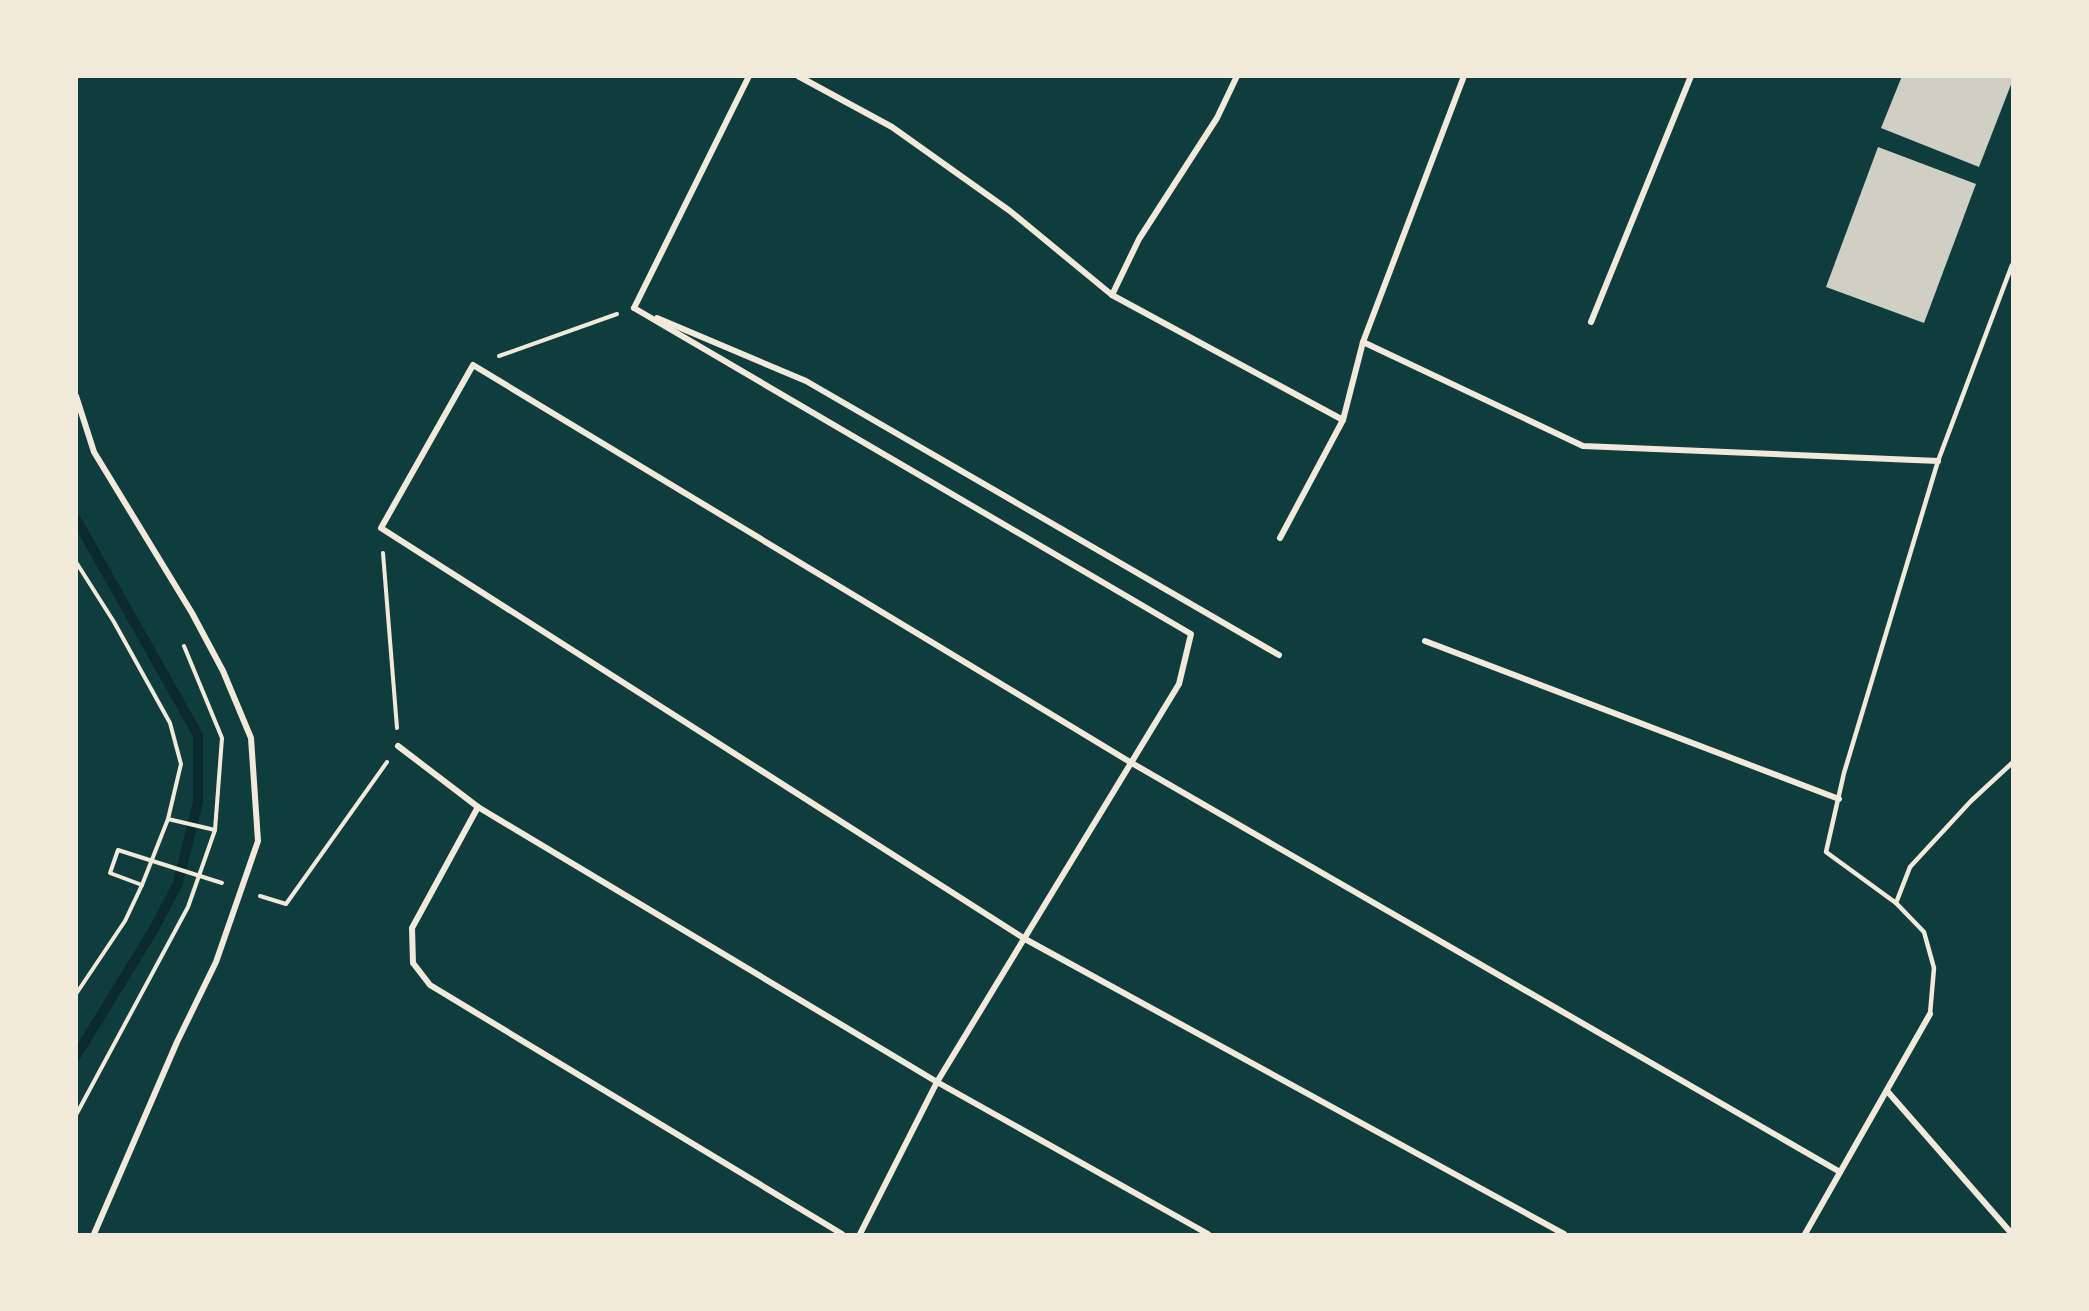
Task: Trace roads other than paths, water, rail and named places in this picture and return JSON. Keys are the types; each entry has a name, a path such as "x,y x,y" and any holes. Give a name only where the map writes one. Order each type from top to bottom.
{"street":[{"path":"634,308 749,76"},
{"path":"798,76 892,127 1010,211 1112,295 1343,420"},
{"path":"1112,295 1139,239 1217,118 1238,76"},
{"path":"1280,538 1343,420 1364,342 1464,76"},
{"path":"1591,322 1691,76"},
{"path":"634,308 806,381 1279,655"},
{"path":"634,308 1191,634 1179,684 937,1082 860,1234"},
{"path":"1364,342 1583,446 1938,461"},
{"path":"1564,1234 1025,939 381,528 473,365 1130,762 1840,1172"},
{"path":"76,396 94,452 192,613 223,671 251,738 258,841 216,962 177,1042 94,1234"},
{"path":"1425,641 1839,799"},
{"path":"398,746 478,807 937,1082 1208,1234"},
{"path":"478,807 412,928 412,963 430,985 842,1234"},
{"path":"1806,1234 1930,1014"},
{"path":"1888,1092 2013,1234"}],"lane":[{"path":"1930,1014 1934,968 1924,932 1896,903 1826,852 1839,799 1938,461 2013,265"},
{"path":"1896,903 1910,867 1971,801 2013,763"}],"waterway":[{"path":"76,519 198,735 198,802 178,883 154,929 76,1056"}]}
